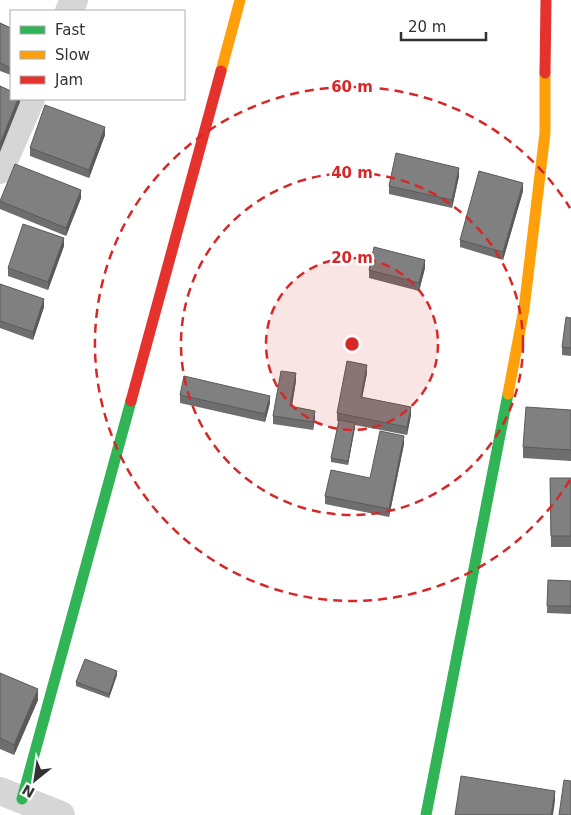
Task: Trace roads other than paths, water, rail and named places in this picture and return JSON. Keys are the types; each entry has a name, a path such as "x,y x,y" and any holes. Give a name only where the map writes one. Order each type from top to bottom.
{"street":[{"path":"61,815 11,795 240,0"},
{"path":"426,815 524,309 545,133 546,0"},
{"path":"0,170 31,100"}]}
